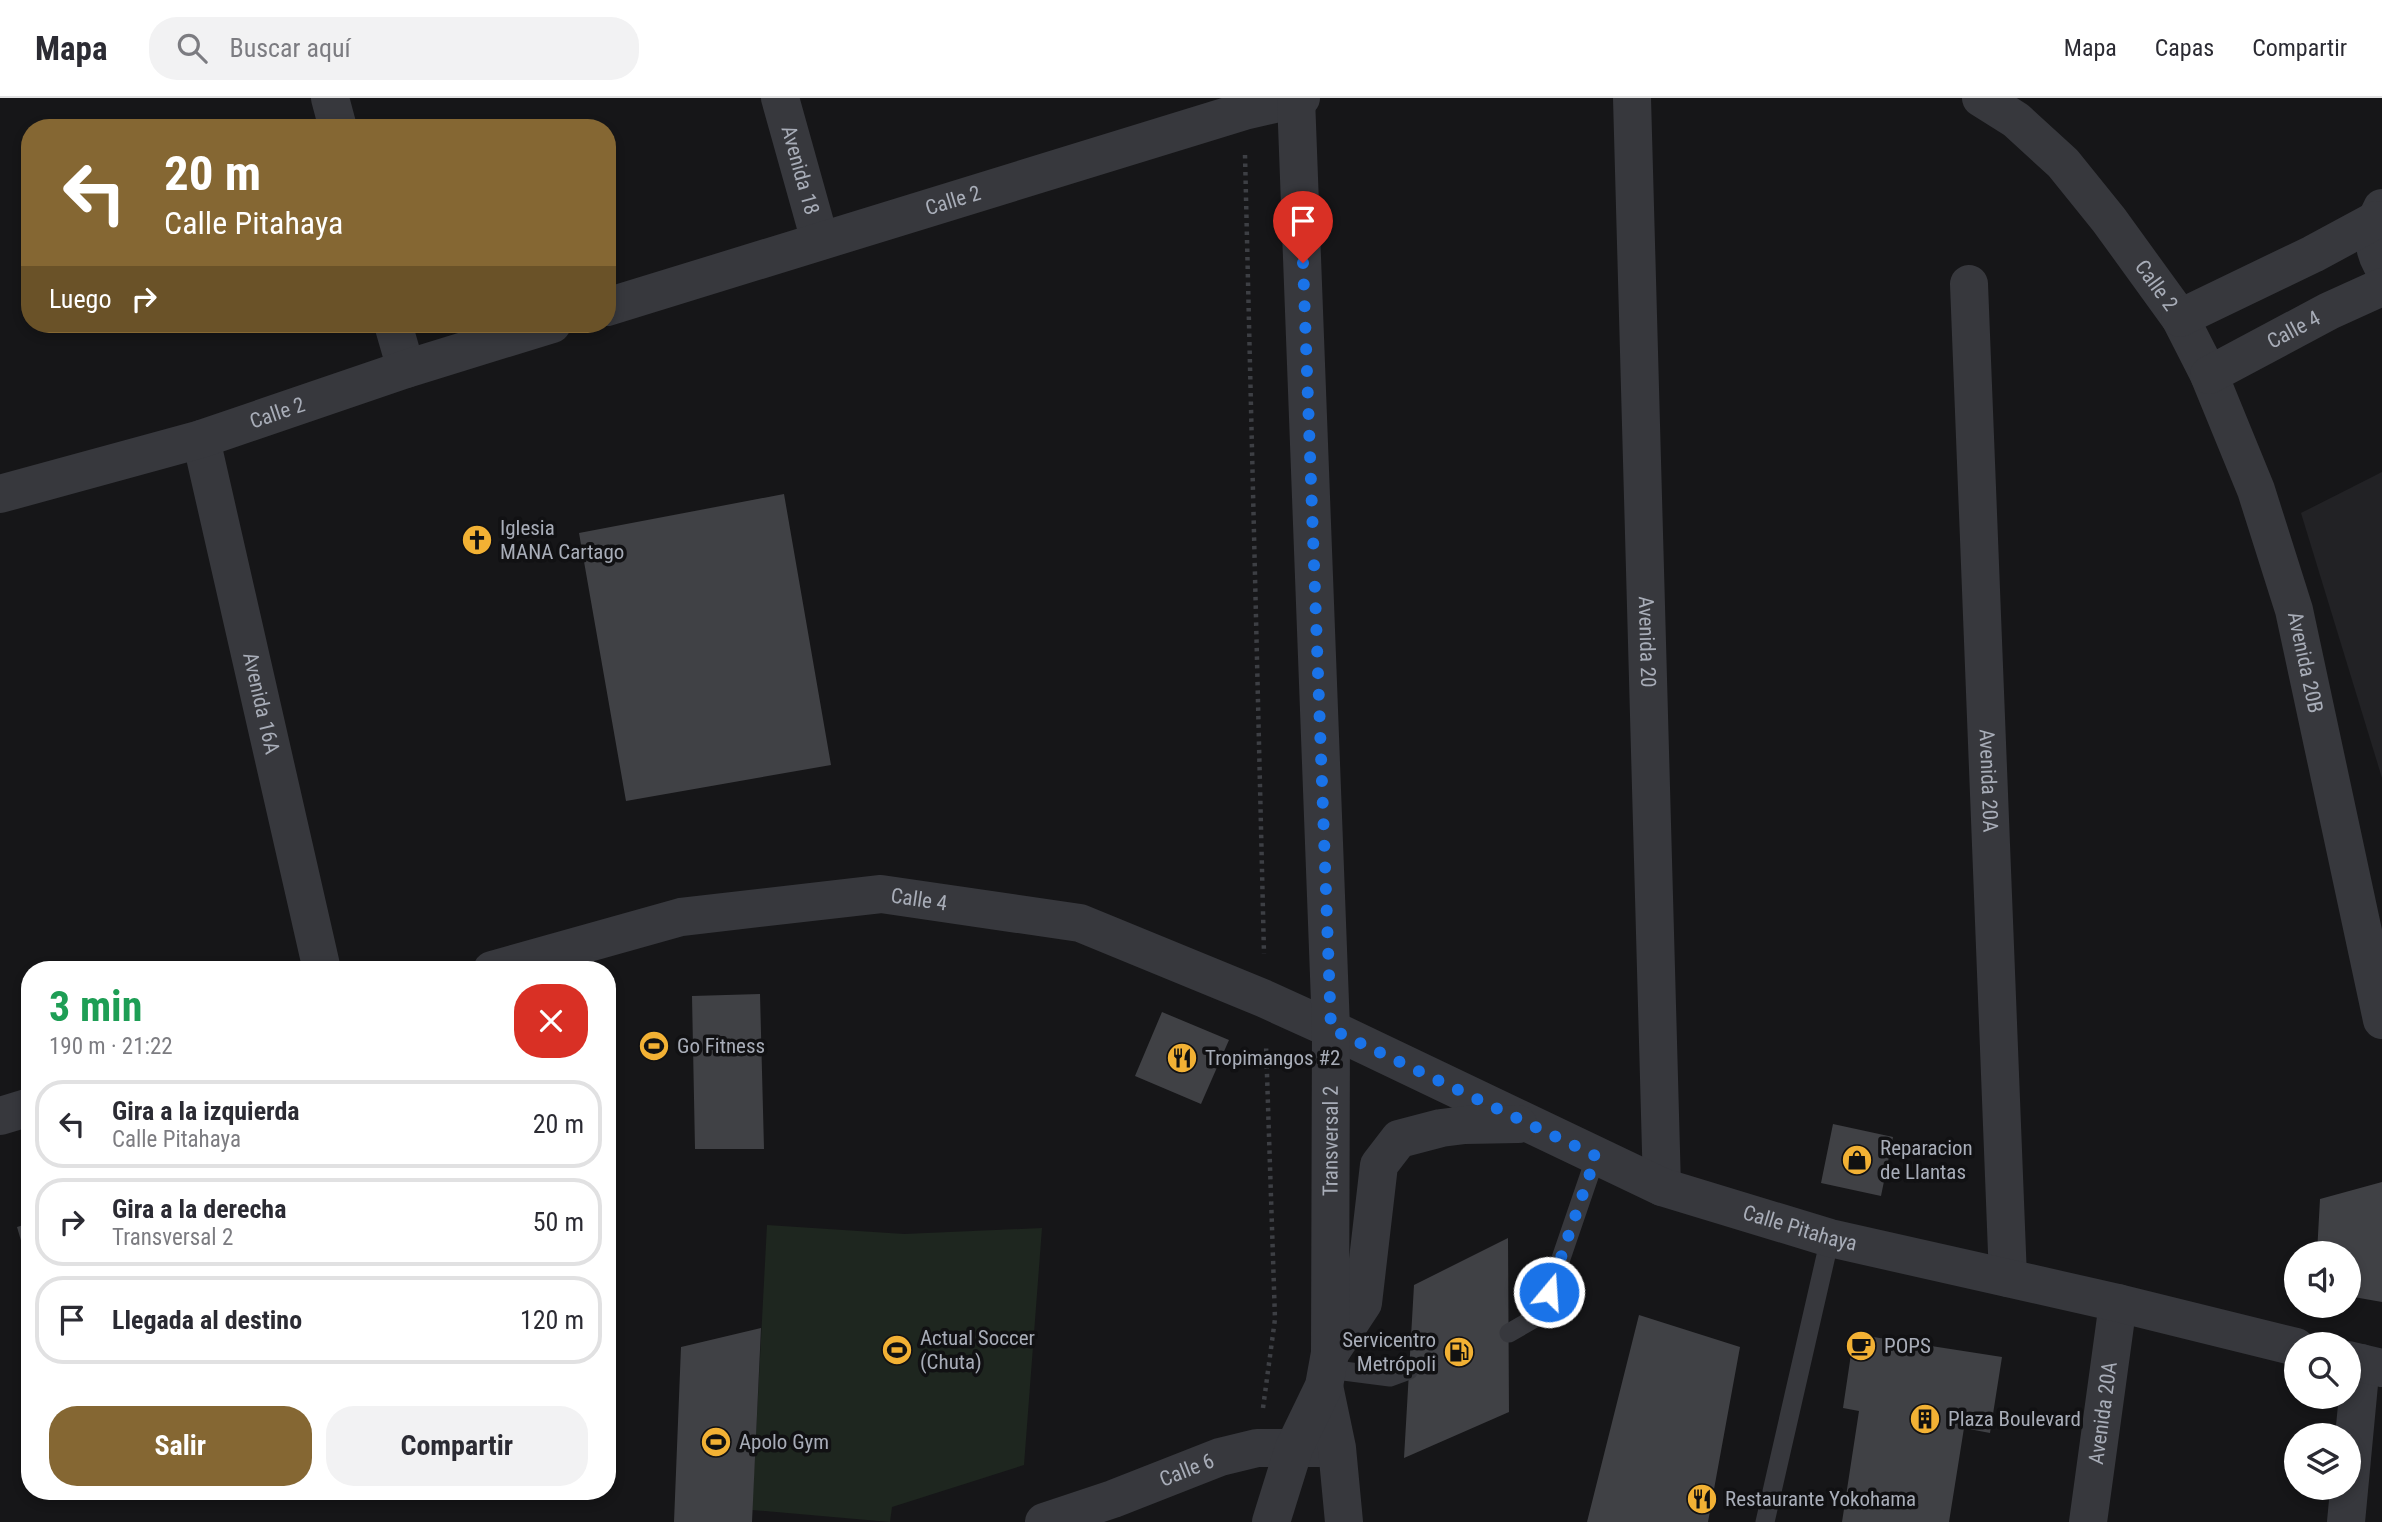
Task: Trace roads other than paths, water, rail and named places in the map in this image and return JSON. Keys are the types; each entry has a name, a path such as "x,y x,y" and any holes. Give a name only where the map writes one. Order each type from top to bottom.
{"street":[{"path":"330,98 336,119"},
{"name":"Avenida 18","path":"780,98 820,241"},
{"name":"Calle 2","path":"616,304 1244,111 1298,98"},
{"name":"Transversal 2","path":"1298,98 1331,1029 1327,1369"},
{"name":"Avenida 20","path":"1632,98 1662,1187"},
{"name":"Calle 2","path":"1981,98 2016,120 2063,163 2109,220 2180,318 2313,254 2379,214"},
{"path":"2379,214 2375,247 2382,265"},
{"name":"Avenida 20A","path":"1969,284 2008,1278"},
{"name":"Calle 4","path":"2209,375 2329,311 2382,287"},
{"name":"Avenida 20B","path":"2180,318 2209,375 2256,490 2294,611 2382,1020"},
{"path":"396,333 406,369"},
{"name":"Calle 2","path":"0,494 201,439 406,369 523,333"},
{"name":"Avenida 16A","path":"201,439 320,961"},
{"name":"Calle 4","path":"524,961 681,917 881,894 1080,923 1331,1029"},
{"name":"Calle Pitahaya","path":"1331,1029 1662,1187 1830,1238 2118,1303 2284,1344"},
{"path":"0,1116 21,1110"},
{"path":"1271,1522 1275,1448 1327,1369 1363,1303 1379,1165 1399,1139 1465,1125 1527,1124"},
{"name":"Avenida 20A","path":"2088,1522 2118,1303"},
{"path":"2346,1522 2364,1364"},
{"path":"1327,1369 1344,1522"},
{"name":"Calle 6","path":"1044,1522 1220,1457 1275,1448 1337,1448"}],"lane":[{"path":"1508,1333 1542,1314 1596,1156"},
{"path":"1765,1522 1830,1238"},
{"path":"1327,1369 1390,1377 1409,1370"}],"place":[{"name":"Iglesia MANA Cartago","path":"477,540"},
{"name":"Go Fitness","path":"654,1046"},
{"name":"Tropimangos #2","path":"1182,1058"},
{"name":"Reparacion de Llantas","path":"1857,1160"},
{"name":"POPS","path":"1861,1346"},
{"name":"Actual Soccer (Chuta)","path":"897,1350"},
{"name":"Servicentro Metrópoli","path":"1459,1352"},
{"name":"Plaza Boulevard","path":"1925,1419"},
{"name":"Apolo Gym","path":"716,1442"},
{"name":"Restaurante Yokohama","path":"1702,1499"}]}
